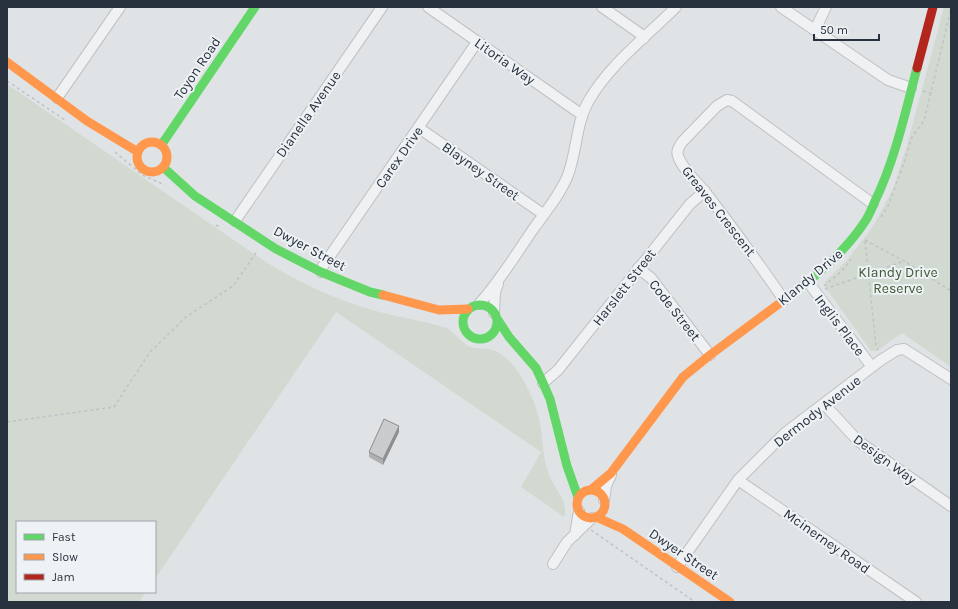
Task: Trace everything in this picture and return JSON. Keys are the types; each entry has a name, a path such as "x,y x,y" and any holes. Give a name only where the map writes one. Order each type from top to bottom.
{"street":[{"path":"57,98 120,7"},
{"name":"Toyon Road","path":"162,144 255,7"},
{"name":"Dianella Avenue","path":"234,221 382,7"},
{"name":"Litoria Way","path":"428,7 578,112 583,113"},
{"path":"602,7 642,35 644,38"},
{"path":"523,353 504,342 484,338 476,339 470,336 463,327 463,317 468,309 479,304 499,280 543,214 559,194 568,175 583,113 597,88 608,74 676,7"},
{"path":"781,7 888,80 911,88"},
{"path":"815,30 826,7"},
{"name":"Klandy Drive","path":"590,490 611,473 684,377 710,355 808,282 831,262 853,238 864,222 883,185 892,161 933,7"},
{"name":"Carex Drive","path":"320,272 478,42"},
{"path":"7,62 87,121 138,152"},
{"name":"Greaves Crescent","path":"784,300 754,256 705,191 681,164 677,155 678,148 717,106 727,100 732,101 873,204"},
{"name":"Blayney Street","path":"419,128 543,214"},
{"path":"155,141 162,144 168,153 168,159 163,167 157,171 146,171 137,160 138,152 144,143 155,141"},
{"name":"Dwyer Street","path":"163,167 195,196 282,252 320,272 370,292 439,310 468,309"},
{"name":"Harslett Street","path":"543,383 558,370 690,204 705,191"},
{"name":"Code Street","path":"638,268 651,278 710,355"},
{"path":"484,338 488,337 494,331 496,326 495,292 499,280"},
{"name":"Inglis Place","path":"808,282 872,367"},
{"path":"479,304 488,306 509,337 536,368 550,399 567,466 578,497 577,504 579,511 575,535"},
{"name":"Dwyer Street","path":"439,310 463,327"},
{"name":"Dermody Avenue","path":"677,567 738,480 785,433 881,360 897,350 904,349 951,379"},
{"name":"Design Way","path":"824,404 851,435 864,446 951,506"},
{"path":"552,564 567,542 594,517 602,512 605,502 600,493 590,490 567,466"},
{"name":"Klandy Drive","path":"605,502 606,486 611,473"},
{"name":"Mcinerney Road","path":"738,480 916,602"},
{"path":"578,497 582,492 590,490"},
{"name":"Dwyer Street","path":"605,502 623,529"},
{"path":"579,511 584,516 594,517"},
{"name":"Dwyer Street","path":"594,517 623,529 730,602"}],"path":[{"path":"134,169 142,175 169,187"},
{"path":"7,422 114,407 150,352 186,317 233,286 264,240"},
{"path":"881,360 876,346 865,240 904,261 951,292"},
{"path":"816,292 904,261"},
{"path":"584,526 695,602"}],"green space":[{"name":"Klandy Drive Reserve","path":"944,7 951,7 951,367 902,333 877,351 871,351 825,287 825,282 848,259 871,229 893,189 907,145"},
{"path":"7,84 257,256 299,281 344,301 376,311 447,328 468,346 492,350 503,355 517,370 537,409 546,465 550,477 564,503 564,517 521,487 541,452 336,312 156,578 156,521 16,521 16,593 145,593 139,602 7,602"}],"building":[{"path":"384,419 399,426 383,459 369,452"}],"traffic: fast":[{"path":"162,144 255,7"},
{"path":"784,300 817,274 837,255 856,234 867,218 894,153 917,68"},
{"path":"163,167 195,196 276,249 321,272 370,292 383,295"},
{"path":"483,305 492,310 496,315 497,322 496,329 492,334 487,338 477,339 473,338 464,329 463,319 464,315 473,306 483,305"},
{"path":"496,317 509,337 536,368 543,383 550,399 567,466 578,497"}],"traffic: slow":[{"path":"7,62 87,121 138,152"},
{"path":"152,142 163,146 167,157 163,168 152,172 141,168 137,157 141,146 152,142"},
{"path":"383,295 439,310 468,309"},
{"path":"592,489 611,473 683,377 784,300"},
{"path":"591,490 601,494 605,504 601,514 591,518 581,514 577,504 581,494 591,490"},
{"path":"596,517 623,529 730,602"}],"traffic: jam":[{"path":"917,68 933,7"}]}
